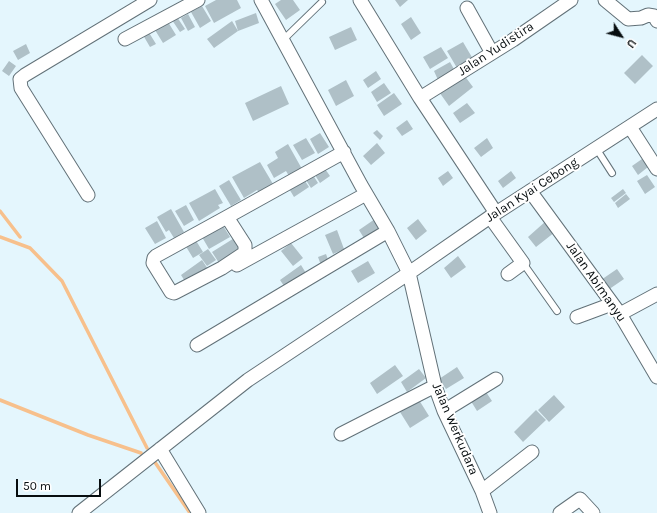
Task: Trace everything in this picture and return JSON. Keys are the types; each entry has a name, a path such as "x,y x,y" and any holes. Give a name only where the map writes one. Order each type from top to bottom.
{"street":[{"path":"88,195 21,88 20,79 24,75 150,0"},
{"path":"125,39 198,0"},
{"name":"Jalan Werkudara","path":"261,0 366,194 388,231 409,273 435,386 444,411 482,491 490,513"},
{"path":"360,0 523,263 508,274"},
{"name":"Jalan Yudistira","path":"420,98 492,53 571,0"},
{"path":"605,0 628,19 641,18 648,15 654,16 657,21"},
{"path":"467,8 492,53"},
{"name":"Jalan Kyai Cebong","path":"80,513 248,380 409,273 530,190 657,109"},
{"path":"630,127 657,169"},
{"path":"227,216 245,246 245,251 243,254 222,268 183,289 174,293 170,292 153,263 154,258 227,216 344,152"},
{"name":"Jalan Abimanyu","path":"530,190 616,309 657,377"},
{"path":"175,299 366,194"},
{"path":"197,345 388,231"},
{"path":"577,317 616,309 657,294"},
{"path":"444,411 496,379"},
{"path":"341,434 435,386"},
{"path":"160,449 199,513"},
{"path":"482,491 532,452"},
{"path":"560,513 580,498 593,513"}],"lane":[{"path":"283,40 322,2"},
{"path":"596,148 612,173"},
{"path":"523,263 557,311"}],"building":[{"path":"216,0 237,0 241,8 214,23 205,6"},
{"path":"281,0 293,0 300,10 286,20 275,4"},
{"path":"395,0 408,0 400,7"},
{"path":"202,6 211,21 200,28 191,12"},
{"path":"256,13 259,23 238,31 235,21"},
{"path":"188,14 195,27 188,31 181,18"},
{"path":"177,17 185,29 180,32 172,20"},
{"path":"411,17 421,33 411,40 401,24"},
{"path":"232,21 238,31 214,48 207,39"},
{"path":"168,22 176,35 163,43 155,30"},
{"path":"351,27 357,40 335,50 329,37"},
{"path":"148,31 156,44 150,47 143,35"},
{"path":"463,42 473,59 457,68 447,51"},
{"path":"26,44 30,53 18,60 13,51"},
{"path":"441,47 448,58 430,69 423,57"},
{"path":"642,55 653,66 635,84 624,73"},
{"path":"9,61 16,66 9,76 2,71"},
{"path":"450,62 455,71 438,80 434,71"},
{"path":"376,71 381,79 368,88 363,80"},
{"path":"464,75 473,87 449,106 437,89"},
{"path":"346,80 354,96 336,106 328,90"},
{"path":"384,83 391,93 377,102 371,92"},
{"path":"281,86 289,104 253,121 245,103"},
{"path":"394,93 402,104 384,116 377,105"},
{"path":"467,103 475,113 460,123 453,113"},
{"path":"407,120 413,129 402,136 396,128"},
{"path":"377,130 383,136 380,140 373,133"},
{"path":"320,133 329,147 318,154 310,139"},
{"path":"306,138 315,153 302,160 293,145"},
{"path":"487,138 493,148 481,157 474,148"},
{"path":"377,143 385,153 371,165 363,156"},
{"path":"288,144 302,169 289,176 286,171 274,178 267,165 278,158 275,152"},
{"path":"642,159 648,167 638,175 632,166"},
{"path":"260,162 273,184 259,192 257,190 244,198 232,177"},
{"path":"323,166 330,176 320,183 313,172"},
{"path":"448,171 453,178 443,186 438,178"},
{"path":"511,171 516,178 503,188 498,181"},
{"path":"311,172 318,183 311,188 304,177"},
{"path":"647,175 655,187 645,194 637,181"},
{"path":"303,178 309,187 294,197 288,187"},
{"path":"229,180 241,200 231,206 219,186"},
{"path":"215,189 223,203 218,205 220,208 199,221 189,203"},
{"path":"623,189 626,193 614,202 611,198"},
{"path":"626,194 630,199 618,208 615,203"},
{"path":"186,205 194,220 184,226 175,211"},
{"path":"171,209 184,232 174,238 169,230 166,232 157,217"},
{"path":"375,219 383,232 367,243 359,230"},
{"path":"418,219 427,231 416,240 407,228"},
{"path":"157,221 166,238 155,244 145,228"},
{"path":"546,221 555,232 536,247 528,237"},
{"path":"222,224 230,237 209,249 202,237"},
{"path":"337,230 344,249 333,254 325,235"},
{"path":"236,237 243,248 219,263 212,252"},
{"path":"195,239 203,252 193,258 185,245"},
{"path":"291,243 303,258 293,266 281,251"},
{"path":"208,249 216,260 207,266 199,255"},
{"path":"326,254 330,265 322,268 318,257"},
{"path":"458,256 466,267 451,278 444,268"},
{"path":"202,260 208,269 186,283 181,275"},
{"path":"368,261 375,273 358,283 351,271"},
{"path":"301,265 309,278 286,289 280,280"},
{"path":"617,269 624,279 605,292 598,282"},
{"path":"395,365 403,376 377,394 370,383"},
{"path":"457,367 464,378 446,389 439,379"},
{"path":"419,369 426,378 407,392 401,382"},
{"path":"484,389 492,401 477,411 469,398"},
{"path":"554,395 565,407 549,422 538,410"},
{"path":"419,400 429,416 410,428 400,412"},
{"path":"536,410 546,420 523,442 514,432"}],"waterway":[{"path":"0,211 20,237"},
{"path":"0,237 30,248 62,281 147,448"},
{"path":"0,400 88,435 141,453"},
{"path":"152,458 190,513"}]}
